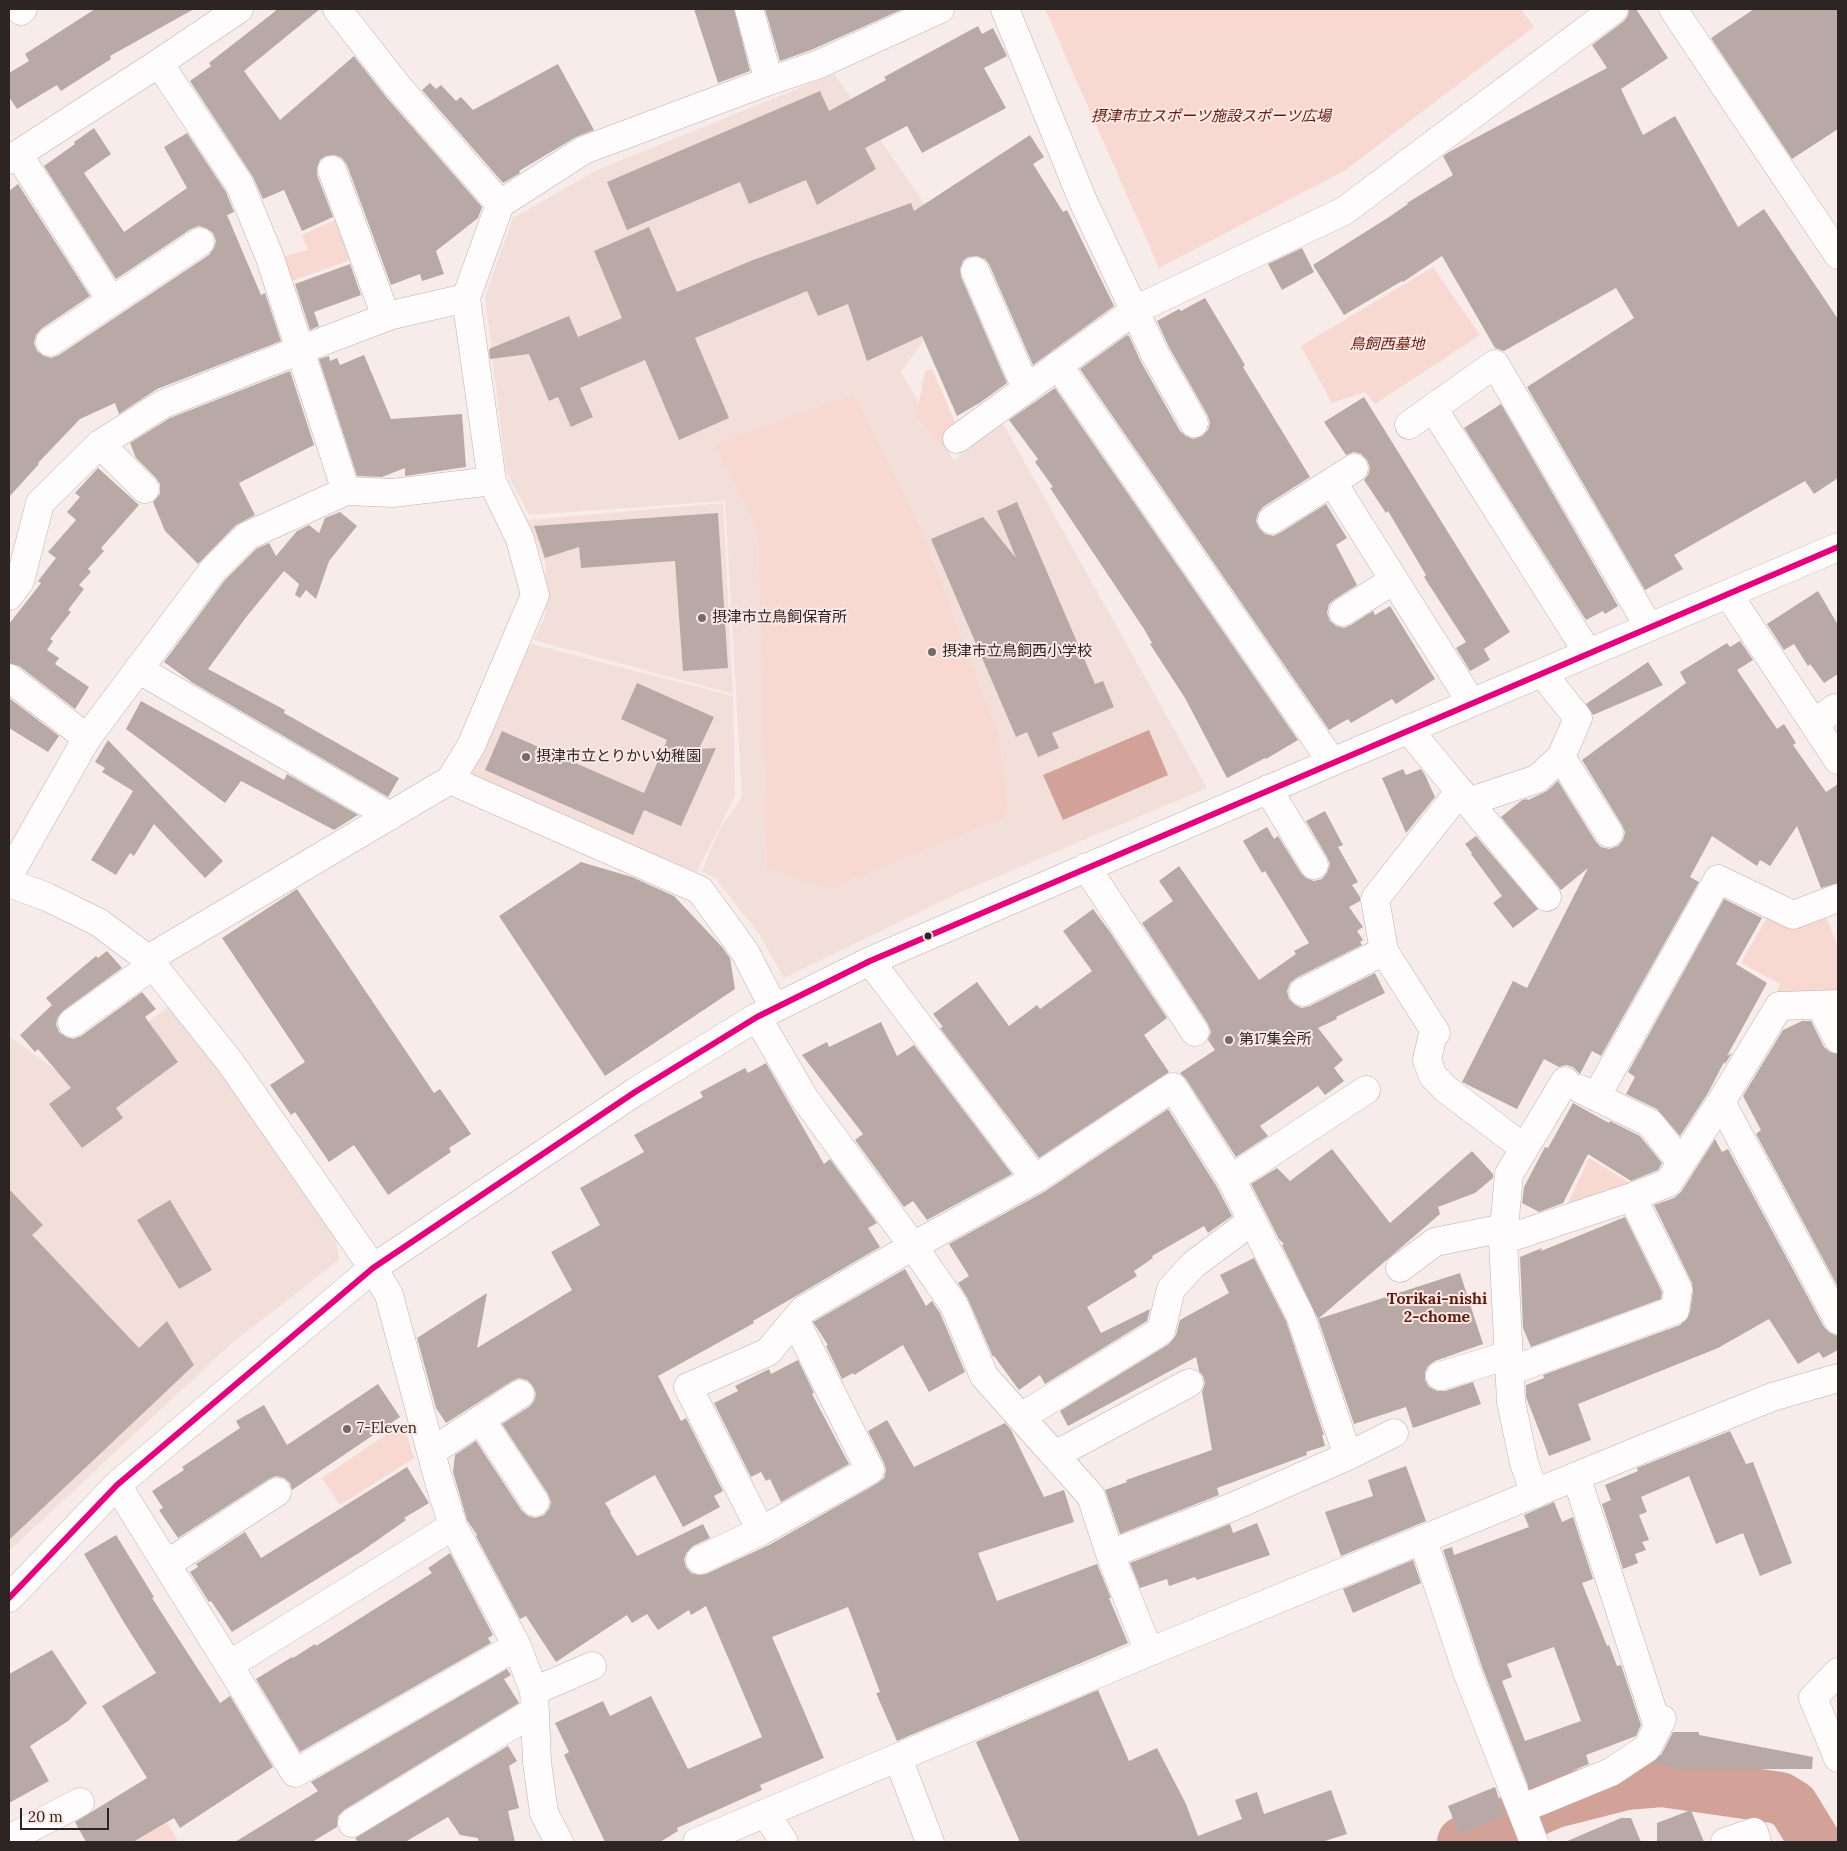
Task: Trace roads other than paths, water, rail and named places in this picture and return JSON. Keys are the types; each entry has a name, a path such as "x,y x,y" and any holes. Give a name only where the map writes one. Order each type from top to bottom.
{"street":[{"path":"111,300 13,157 239,9"},
{"path":"337,9 399,88 500,204"},
{"path":"749,9 768,81"},
{"path":"72,1023 150,962 450,780 471,746 535,595 520,538 492,481 466,298 500,204 584,150 768,81 818,65 940,9"},
{"path":"1005,9 1083,201 1155,354 1194,422"},
{"path":"957,439 1135,310 1344,211 1614,9"},
{"path":"1673,9 1838,255"},
{"path":"159,63 240,185 270,258 346,491"},
{"path":"332,170 386,317"},
{"path":"50,342 200,242"},
{"path":"975,271 1026,388"},
{"path":"9,596 20,581 40,503 100,444 162,404 386,317 466,298"},
{"path":"1409,425 1495,364 1649,627"},
{"path":"1058,365 1332,762"},
{"path":"1433,408 1588,653"},
{"path":"100,444 145,489"},
{"path":"1272,520 1343,476 1394,580 1471,702"},
{"path":"9,876 87,738 213,570 247,536 346,491 393,493 492,481"},
{"path":"9,1598 117,1485 373,1268 635,1092 766,1013 870,961 1086,867 1838,547"},
{"path":"1343,612 1394,580"},
{"path":"1728,594 1825,716 1838,760"},
{"path":"138,669 390,816"},
{"path":"1524,1148 1447,1090 1433,1076 1427,1060 1435,1031 1384,951 1375,899 1464,797 1537,779 1561,757 1578,718 1542,673"},
{"path":"9,678 87,738"},
{"path":"1408,729 1547,896"},
{"path":"1561,757 1610,834"},
{"path":"450,780 700,890 745,952 766,1013 805,1100 954,1304 984,1376 1091,1496 1110,1554 1149,1652"},
{"path":"1268,789 1314,865"},
{"path":"1086,867 1194,1032"},
{"path":"1596,1097 1718,879 1793,915 1838,898"},
{"path":"9,883 47,897 98,922 150,962 230,1062 373,1268 389,1294 431,1452 453,1526 517,1646 534,1701 537,1762 544,1813 559,1842"},
{"path":"1303,992 1384,951"},
{"path":"870,961 1035,1179"},
{"path":"1400,1268 1435,1242 1503,1234 1632,1197 1668,1183 1721,1102 1779,1006 1829,1004 1838,1040"},
{"path":"1535,1494 1524,1463 1512,1402 1503,1234 1509,1174 1559,1078 1650,1124 1681,1162"},
{"path":"761,1531 688,1388 768,1352 802,1310 1035,1179 1173,1087 1230,1179 1300,1315 1348,1456"},
{"path":"1230,1179 1366,1090"},
{"path":"1721,1102 1838,1320"},
{"path":"1440,1376 1509,1363 1675,1310 1678,1289 1632,1197"},
{"path":"1021,1417 1161,1331 1172,1289 1194,1264 1252,1221"},
{"path":"700,1560 761,1531 870,1470 795,1320"},
{"path":"697,1842 1149,1652 1576,1476 1772,1397 1838,1378"},
{"path":"1055,1456 1189,1382"},
{"path":"431,1452 520,1394"},
{"path":"481,1420 535,1502"},
{"path":"1110,1554 1232,1507 1348,1456 1394,1433"},
{"path":"1423,1540 1467,1672 1524,1827 1646,1748 1660,1723 1576,1476"},
{"path":"117,1485 295,1773 517,1646"},
{"path":"167,1564 277,1492"},
{"path":"229,1665 453,1526"},
{"path":"352,1823 534,1701 592,1666"},
{"path":"1838,1672 1813,1698 1838,1758"},
{"path":"898,1758 930,1842"},
{"path":"9,1839 80,1802"},
{"path":"766,1814 784,1842"},
{"path":"1725,1842 1754,1832 1757,1842"}],"waterway":[{"path":"1463,1842 1555,1802 1626,1784 1662,1781 1780,1798 1793,1806 1815,1842"}],"place":[{"name":"摂津市立鳥飼保育所","path":"702,618"},
{"name":"摂津市立鳥飼西小学校","path":"932,652"},
{"name":"摂津市立とりかい幼稚園","path":"526,757"},
{"name":"第17集会所","path":"1229,1040"},
{"name":"7-Eleven","path":"347,1429"}],"district":[{"name":"Torikai-nishi 2-chome","path":"1437,1308"}],"park label":[{"name":"摂津市立スポーツ施設スポーツ広場","path":"1211,117"},
{"name":"鳥飼西墓地","path":"1387,345"}]}
